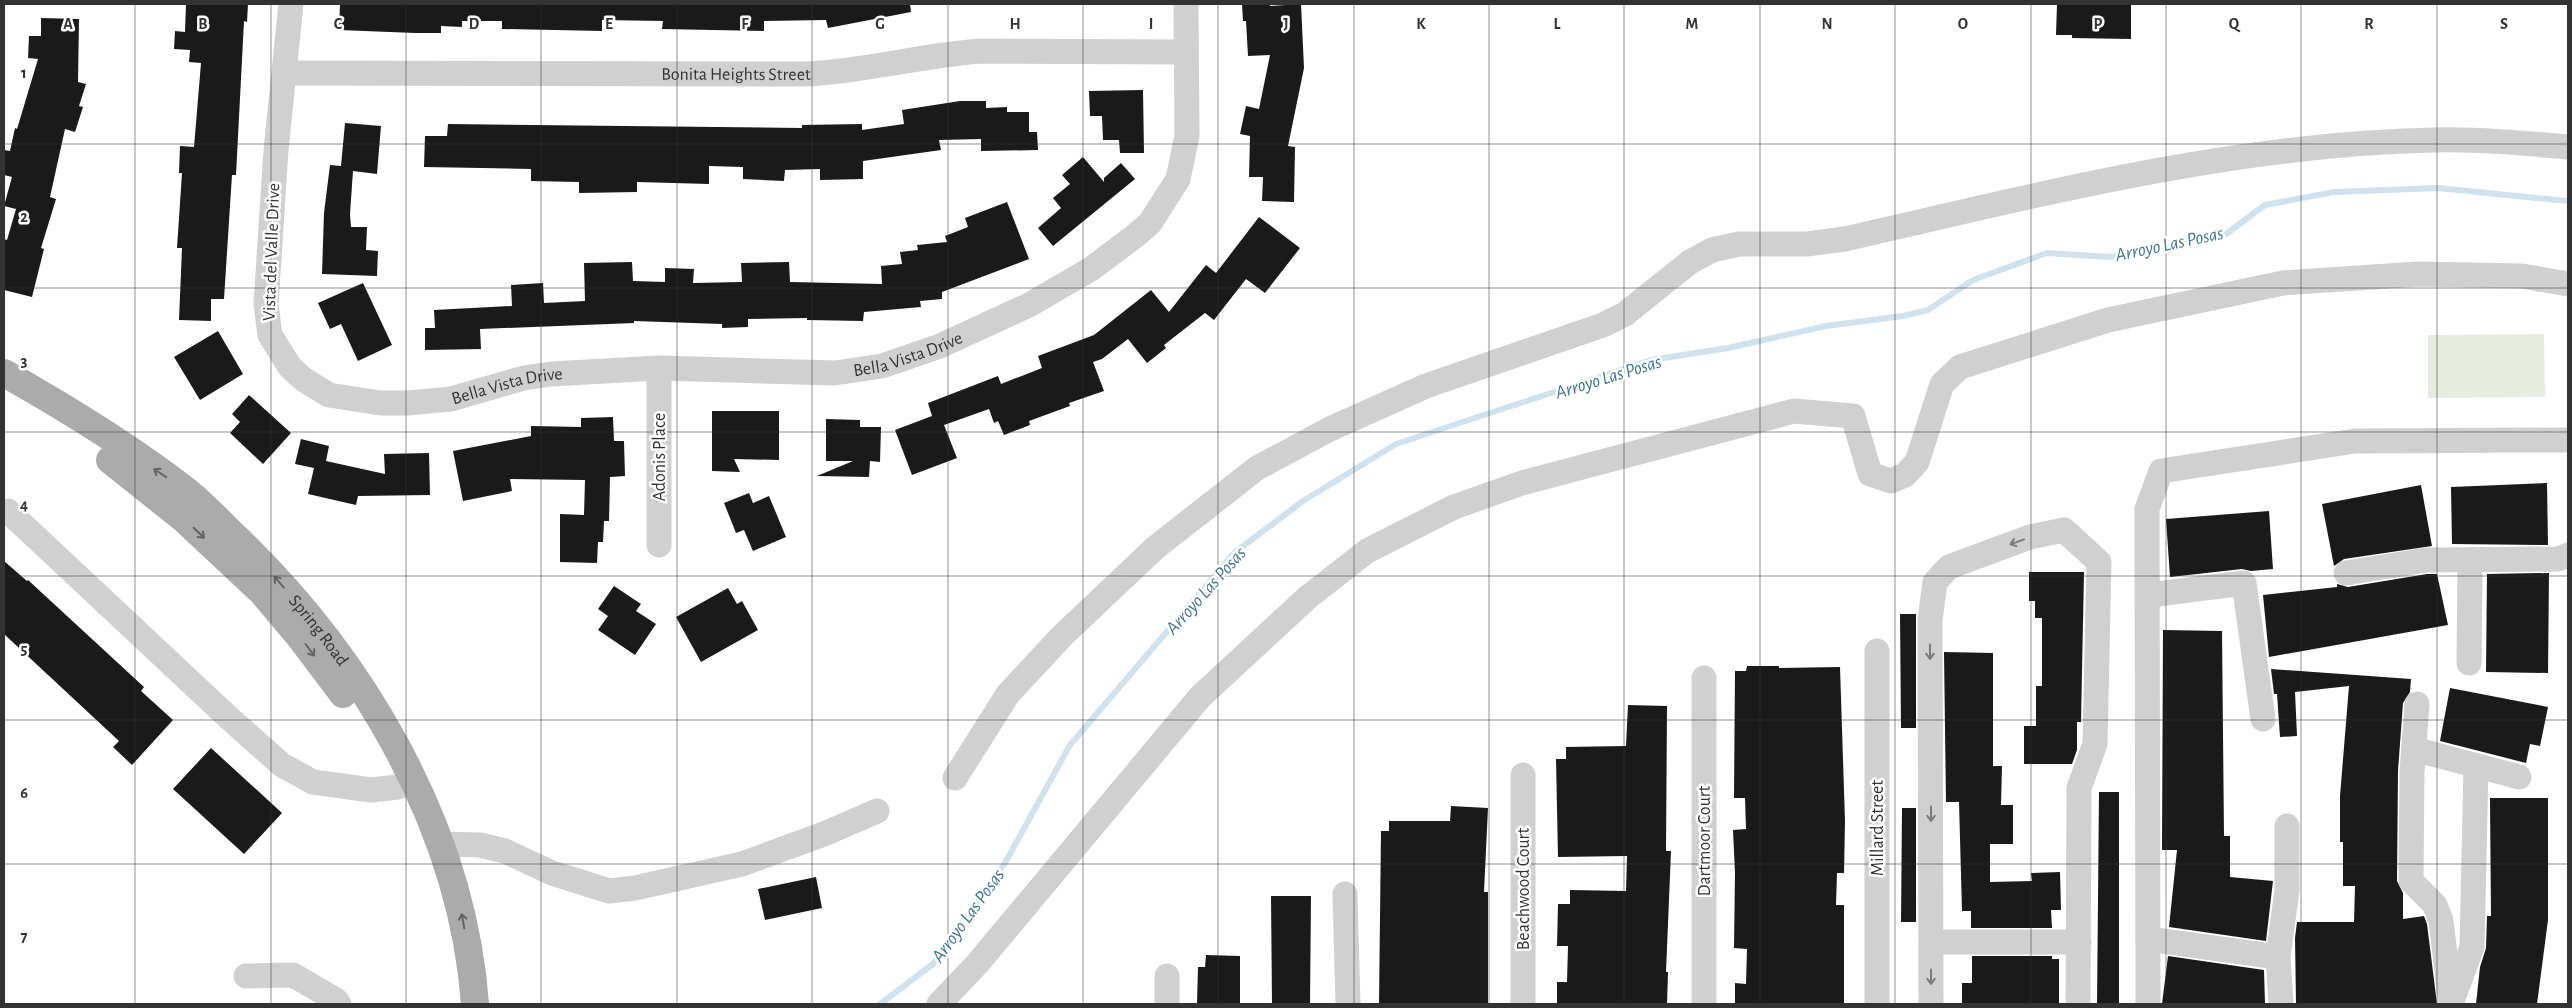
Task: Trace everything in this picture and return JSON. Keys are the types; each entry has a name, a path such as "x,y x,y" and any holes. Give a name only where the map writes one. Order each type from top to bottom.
{"main road":[{"name":"Spring Road","path":"4,373 114,440 185,490 270,572 333,648 390,736 420,796 439,844 461,912 475,1004"},
{"name":"Spring Road","path":"4,392 118,465 184,519 262,592 300,637 356,711 398,787 436,886 445,924 459,1004"}],"street":[{"name":"Vista del Valle Drive","path":"291,4 276,150 266,304 270,335 290,367 303,379 329,395 380,403 408,404"},
{"name":"Bella Vista Drive","path":"408,404 451,399 524,378 551,374 659,368 834,373 882,366 940,346 1029,305 1091,269 1150,223 1178,179 1187,136 1186,4"},
{"name":"Bonita Heights Street","path":"285,73 807,74 835,72 954,53 982,51 1186,52"},
{"path":"955,778 1008,694 1062,636 1155,548 1257,468 1330,429 1426,386 1602,324 1625,314 1690,262 1712,250 1739,244 1807,244 1845,239 2146,173 2250,156 2344,146 2432,140 2508,142 2568,147"},
{"path":"940,1004 978,963 1200,697 1307,598 1367,551 1454,507 1522,484 1794,411 1853,416 1870,474 1891,481 1904,476 1917,462 1942,384 1960,367 2108,320 2283,284 2418,274 2522,276 2568,284"},
{"name":"Adonis Place","path":"659,368 659,545"},
{"path":"2148,1004 2149,595 2147,508 2161,471 2355,441 2568,440"},
{"path":"8,511 228,718 282,765 312,782 370,790 398,787"},
{"path":"1931,1004 1930,620 1935,582 1949,567 2030,537 2064,530 2084,546 2099,562 2095,744 2079,788 2078,1004"},
{"path":"2346,573 2426,560 2558,559 2568,555"},
{"path":"2469,663 2470,560"},
{"path":"2149,595 2244,583 2263,719"},
{"name":"Millard Street","path":"1877,651 1877,1004"},
{"name":"Dartmoor Court","path":"1704,678 1704,1004"},
{"path":"2417,704 2411,881 2435,905 2441,921 2451,1004"},
{"path":"2414,749 2519,777"},
{"path":"2451,1004 2472,947 2476,766"},
{"name":"Beachwood Court","path":"1522,775 1522,1004"},
{"path":"439,844 480,845 505,851 552,873 609,891 635,888 742,864 824,834 877,811"},
{"path":"2281,1004 2278,957 2287,890 2287,826"},
{"path":"1345,894 1348,1004"},
{"path":"2148,939 2278,957"},
{"path":"1931,942 2079,942"},
{"path":"246,976 293,975 336,1000 339,1004"},
{"path":"1167,976 1167,1004"}],"shaded area":[{"path":"2544,334 2545,397 2428,398 2428,335"}],"building":[{"path":"186,4 248,4 247,22 244,21 236,175 232,175 224,299 211,299 211,321 179,320 182,248 177,248 182,173 179,173 180,146 194,147 201,63 189,62 190,50 174,49 175,31 185,32"},
{"path":"340,4 910,4 911,12 828,28 826,20 764,21 764,31 662,29 663,21 602,20 602,31 502,29 502,21 462,21 462,27 441,26 441,33 415,33 339,30"},
{"path":"1242,4 1270,4 1270,6 1301,4 1304,68 1288,146 1295,147 1294,202 1262,201 1263,177 1249,177 1250,136 1240,134 1246,106 1259,109 1270,55 1248,56 1246,21 1243,21"},
{"path":"2057,4 2131,4 2131,39 2072,38 2072,35 2056,35"},
{"path":"41,18 79,19 78,82 86,84 79,106 83,107 75,132 65,129 50,197 56,199 41,248 44,249 32,297 4,290 4,239 7,240 16,209 4,206 12,177 4,175 4,150 10,151 15,128 17,129 38,59 28,58 29,36 41,36"},
{"path":"1143,90 1144,153 1120,153 1119,140 1103,140 1102,116 1090,116 1089,91"},
{"path":"960,101 986,101 986,108 1007,107 1007,112 1029,112 1029,132 1037,132 1038,150 981,151 981,139 939,140 941,150 863,161 863,179 820,180 820,169 785,170 784,181 743,179 743,167 709,166 709,184 637,182 637,192 579,193 579,182 531,181 531,169 424,167 425,136 447,136 448,124 802,128 802,125 862,124 862,130 904,124 902,110"},
{"path":"345,123 381,126 377,174 353,171 350,214 351,227 367,227 366,250 378,251 377,276 322,274 324,213 330,165 341,166"},
{"path":"1083,157 1104,182 1104,178 1121,163 1135,179 1053,246 1038,228 1061,208 1053,198 1070,184 1062,175"},
{"path":"1007,202 1029,259 942,292 942,299 920,301 921,307 864,312 863,321 807,320 807,318 748,319 748,327 722,328 722,324 634,321 634,323 480,329 481,349 425,350 425,328 435,328 434,310 512,306 511,285 543,283 544,303 585,301 584,263 632,262 633,281 665,282 665,268 694,269 693,283 742,282 741,263 789,262 790,282 882,284 881,266 902,264 900,252 918,250 917,245 947,242 945,236 968,227 965,218"},
{"path":"1259,217 1300,248 1265,293 1246,279 1214,320 1205,313 1164,345 1166,348 1147,363 1128,339 1102,359 1093,362 1104,391 1069,403 1070,406 1029,421 1030,425 1004,435 998,421 994,423 989,409 944,425 957,458 912,475 895,430 932,416 928,403 998,376 1001,384 1042,368 1038,356 1094,335 1151,290 1169,312 1206,265 1216,273"},
{"path":"363,283 392,345 358,361 341,324 330,329 318,303"},
{"path":"218,331 243,374 200,400 174,357"},
{"path":"249,395 291,433 263,464 230,433 240,422 232,414"},
{"path":"712,411 779,411 779,460 734,459 740,472 712,471"},
{"path":"613,417 614,441 624,441 625,476 610,477 609,521 604,521 603,542 598,542 597,563 560,562 560,514 584,515 585,480 510,479 512,491 463,501 453,451 531,436 531,426 581,427 581,418"},
{"path":"826,419 860,420 860,427 881,427 880,462 870,461 869,477 817,476 853,461 826,461"},
{"path":"301,439 329,446 326,461 385,474 384,454 429,453 430,495 358,496 356,505 308,494 314,468 295,464"},
{"path":"2547,483 2548,545 2452,544 2451,487"},
{"path":"2421,485 2432,546 2344,559 2334,566 2322,504"},
{"path":"749,493 753,503 769,496 786,537 753,551 744,530 736,533 724,503"},
{"path":"2269,511 2273,569 2251,571 2242,569 2170,577 2166,519"},
{"path":"4,561 28,580 144,687 141,691 173,720 132,765 113,747 119,741 4,634"},
{"path":"2029,572 2084,572 2081,722 2077,722 2077,750 2072,764 2024,764 2024,726 2036,726 2036,686 2042,686 2042,618 2035,618 2035,601 2029,601"},
{"path":"2549,573 2548,673 2486,672 2487,574"},
{"path":"2437,574 2448,625 2269,657 2263,595 2337,587 2337,584 2348,587"},
{"path":"614,586 641,604 636,611 656,624 635,655 598,630 608,616 598,609"},
{"path":"728,588 737,604 742,601 758,630 701,662 676,617"},
{"path":"1900,614 1916,614 1916,728 1901,728"},
{"path":"2163,630 2222,631 2224,836 2230,836 2230,877 2273,881 2266,941 2169,927 2177,850 2162,850"},
{"path":"1944,652 1993,653 1993,766 2002,766 2001,805 2013,805 2013,844 1990,844 1990,882 2032,881 2031,873 2060,872 2061,910 2051,910 2052,928 1971,928 1971,911 1962,911 1959,802 1946,802"},
{"path":"1747,666 1779,666 1779,668 1840,667 1845,821 1844,873 1837,873 1836,905 1844,905 1844,1004 1735,1004 1735,983 1746,984 1747,949 1734,948 1735,873 1733,830 1746,829 1745,798 1734,798 1735,671 1746,671"},
{"path":"2271,669 2411,679 2410,692 2403,703 2398,771 2397,881 2403,893 2403,919 2424,916 2427,924 2437,1004 2296,1004 2295,938 2297,922 2354,922 2355,886 2343,886 2343,842 2340,842 2340,796 2349,686 2295,692 2297,736 2280,737 2277,694 2274,694"},
{"path":"2450,688 2548,707 2540,746 2530,744 2526,763 2440,741"},
{"path":"1628,705 1667,706 1666,851 1671,851 1666,972 1668,972 1667,1004 1557,1004 1557,982 1567,982 1568,946 1557,946 1558,904 1570,904 1570,890 1626,891 1627,856 1558,857 1556,759 1566,759 1566,747 1626,746"},
{"path":"211,748 282,813 244,854 173,789"},
{"path":"2099,792 2119,792 2119,1004 2097,1004"},
{"path":"2490,798 2548,798 2548,920 2537,1004 2476,1004 2480,967 2486,948 2487,916 2491,916"},
{"path":"1451,806 1488,808 1484,892 1488,892 1488,1004 1379,1004 1381,831 1389,831 1389,821 1450,821"},
{"path":"1902,808 1916,808 1916,922 1901,922"},
{"path":"816,877 822,908 765,920 758,889"},
{"path":"1271,896 1311,896 1310,1004 1272,1004"},
{"path":"1206,955 1240,956 1240,1004 1197,1004 1198,967 1205,967"},
{"path":"1972,956 2052,956 2052,959 2059,959 2059,1004 1962,1004 1962,983 1972,983"},
{"path":"2168,956 2264,970 2265,1004 2162,1004"}],"waterway":[{"name":"Arroyo Las Posas","path":"880,1004 933,964 1005,863 1070,745 1234,553 1303,501 1396,444 1651,360 1728,348 1826,326 1903,316 1928,310 1973,280 2047,253 2111,257 2226,234 2265,205 2334,192 2438,188 2568,201"}]}
